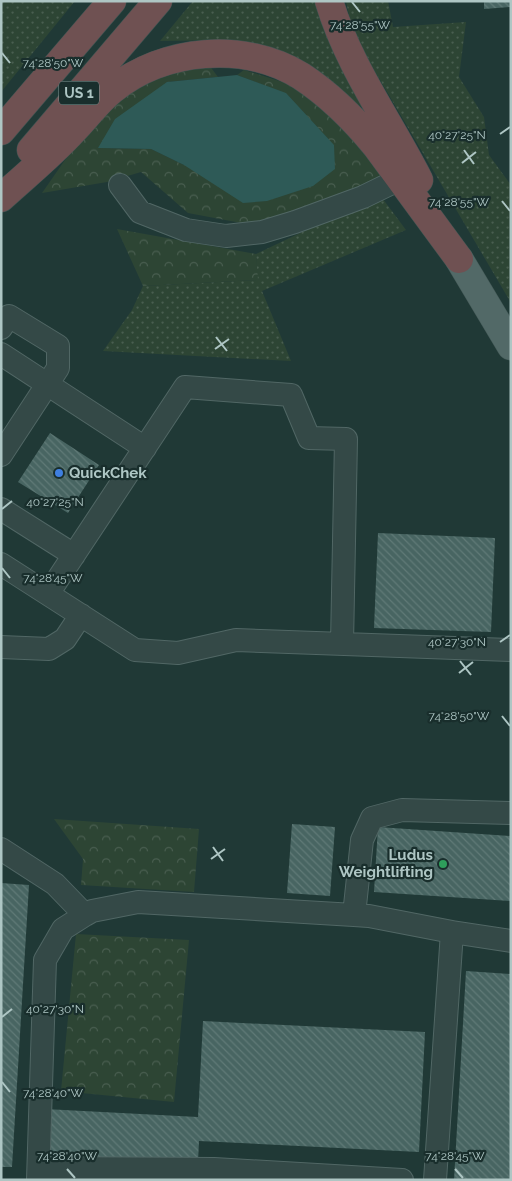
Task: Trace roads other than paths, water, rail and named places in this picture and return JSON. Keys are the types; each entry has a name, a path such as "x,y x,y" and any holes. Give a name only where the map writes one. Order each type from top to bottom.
{"highway":[{"name":"US 1","path":"1,131 112,1"},
{"name":"US 1","path":"1,186 158,1"},
{"path":"329,1 354,62 414,171 458,259"},
{"path":"1,198 74,131 100,100 124,81 151,67 198,54 235,54 269,62 299,75 338,105 363,130 458,259"}],"main road":[{"path":"458,259 511,346"}],"lane":[{"path":"120,185 140,212 186,230 226,236 262,232 295,222 363,197 400,179"},
{"path":"1,455 58,368 58,346 4,318"},
{"path":"1,354 145,448"},
{"path":"48,594 186,387 291,395 309,438 346,439 342,644"},
{"path":"1,508 74,555"},
{"path":"1,564 135,650 178,653 236,640 511,650"},
{"path":"1,647 50,649 65,639 80,615"},
{"path":"354,915 362,840 372,818 402,810 511,813"},
{"path":"1,849 55,884 84,916"},
{"path":"402,1180 214,1169 38,1174 45,960 63,929 92,911 138,902 369,916 511,941"},
{"path":"435,1180 452,932"}],"water":[{"path":"237,75 286,93 334,145 335,169 313,186 267,201 243,203 184,165 151,149 98,148 115,119 167,82"}],"place":[{"name":"QuickChek","path":"59,473"},
{"name":"Ludus Weightlifting","path":"443,864"}]}
